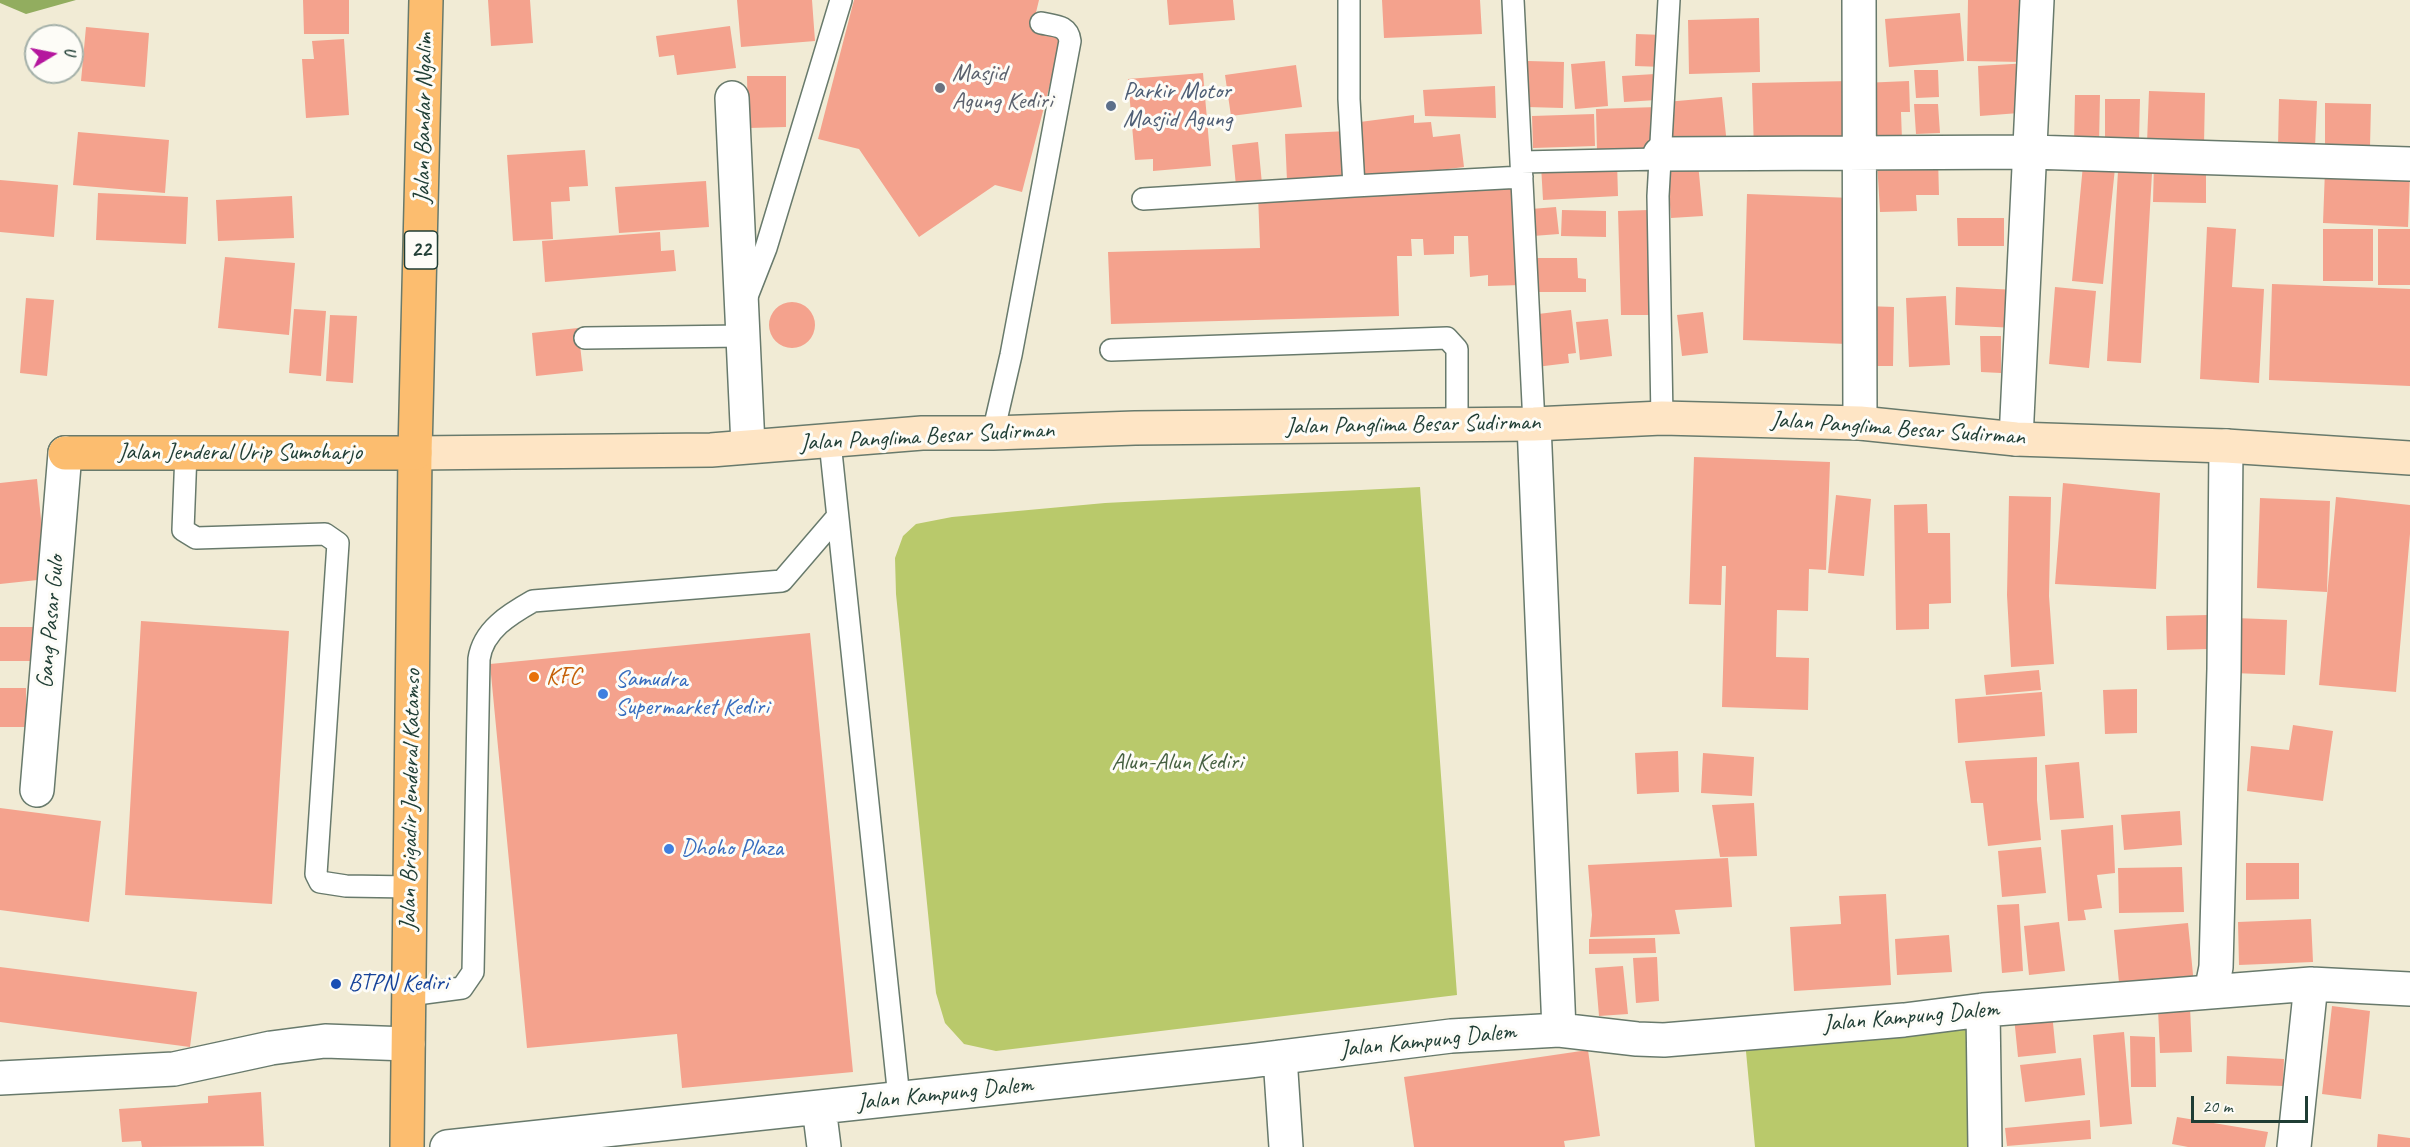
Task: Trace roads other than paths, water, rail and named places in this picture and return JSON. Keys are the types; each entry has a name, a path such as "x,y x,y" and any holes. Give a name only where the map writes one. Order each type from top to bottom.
{"main road":[{"name":"Jalan Bandar Ngalim","path":"415,453 426,0"},
{"name":"Jalan Panglima Besar Sudirman","path":"415,453 711,450 922,433 1135,428 1456,426 1662,418 1860,423 2016,439 2226,446 2410,458"},
{"name":"Jalan Jenderal Urip Sumoharjo","path":"65,453 415,453"},
{"name":"Jalan Brigadir Jenderal Katamso","path":"407,1147 415,453"}],"street":[{"path":"1859,0 1860,423"},
{"path":"2016,439 2037,0"},
{"path":"732,98 748,446"},
{"path":"1660,157 1859,152 2031,152 2410,164"},
{"path":"1534,424 1559,1030"},
{"path":"2211,992 2216,967 2217,931 2224,669 2226,446"},
{"name":"Gang Pasar Gulo","path":"38,790 65,453"},
{"path":"2294,1147 2312,984"},
{"name":"Jalan Kampung Dalem","path":"447,1147 1280,1057 1451,1036 1559,1030 1664,1040 1904,1020 1983,1010 2312,984 2410,989"},
{"path":"1983,1010 1985,1147"},
{"path":"0,1078 174,1069 271,1048 325,1041 408,1044"},
{"path":"1280,1057 1286,1147"},
{"path":"819,1107 824,1147"}],"lane":[{"path":"585,338 743,324 841,0"},
{"path":"1349,0 1348,99 1354,186"},
{"path":"1513,0 1534,424"},
{"path":"1662,418 1658,196 1669,0"},
{"path":"993,433 1011,355 1070,41 1069,33 1063,27 1041,23"},
{"path":"1143,199 1354,186 1660,157"},
{"path":"1111,350 1447,338 1457,349 1456,426"},
{"path":"830,442 899,1098"},
{"path":"186,452 183,530 188,535 196,538 325,534 338,543 316,874 320,882 346,886 410,887"},
{"path":"409,995 462,988 473,972 479,659 481,647 487,636 510,614 533,601 783,581 837,517"}],"place":[{"name":"Masjid Agung Kediri","path":"940,88"},
{"name":"Parkir Motor Masjid Agung","path":"1111,106"},
{"name":"KFC","path":"534,677"},
{"name":"Samudra Supermarket Kediri","path":"603,694"},
{"name":"Dhoho Plaza","path":"669,849"},
{"name":"BTPN Kediri","path":"336,984"}],"park label":[{"name":"Alun-Alun Kediri","path":"1177,763"}]}
